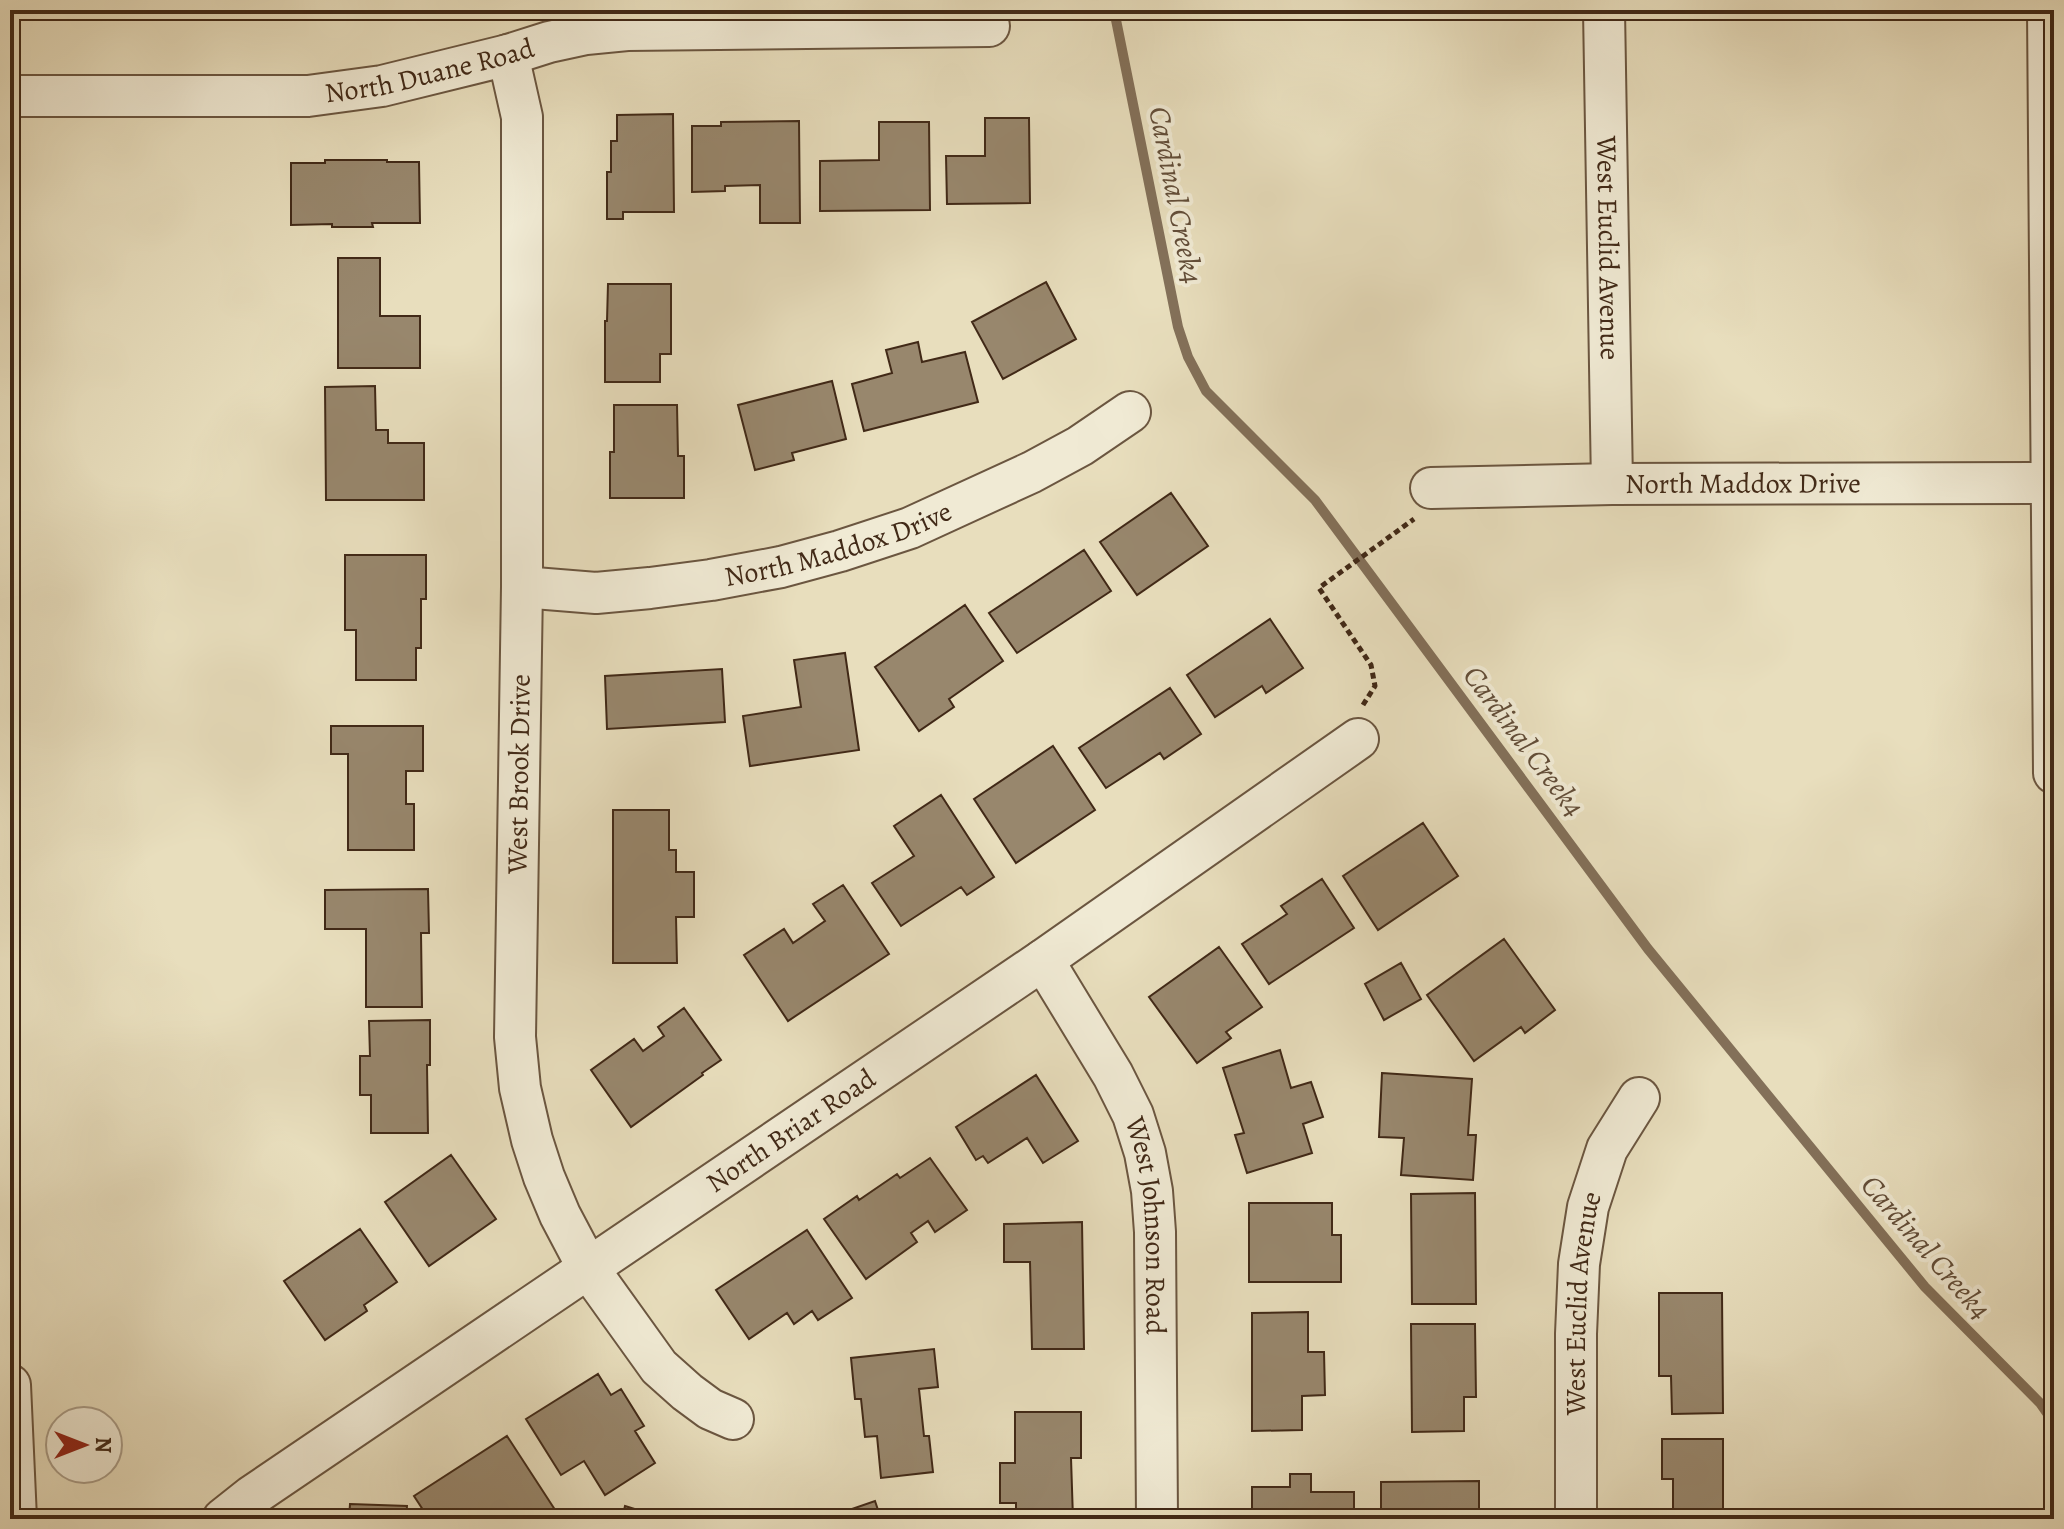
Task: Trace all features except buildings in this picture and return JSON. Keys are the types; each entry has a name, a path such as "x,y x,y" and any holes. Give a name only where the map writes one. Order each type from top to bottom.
{"street":[{"name":"West Euclid Avenue","path":"1604,10 1612,484"},
{"path":"2048,10 2054,773"},
{"name":"North Duane Road","path":"10,96 308,96 382,86 549,42 627,30 989,26"},
{"name":"West Brook Drive","path":"508,55 522,117 522,587 515,1037 520,1088 544,1177 588,1268 659,1367 710,1409 733,1419"},
{"name":"North Maddox Drive","path":"522,587 596,593 650,588 781,567 840,551 910,528 1032,472 1080,446 1130,412"},
{"name":"North Maddox Drive","path":"1431,488 1612,484 2053,483"},
{"name":"North Briar Road","path":"223,1519 252,1496 1043,960 1358,739"},
{"name":"West Johnson Road","path":"1043,960 1113,1075 1133,1115 1145,1153 1155,1232 1157,1519"},
{"name":"West Euclid Avenue","path":"1576,1519 1579,1264 1588,1207 1607,1149 1639,1098"},
{"path":"10,1385 16,1519"}],"path":[{"path":"1358,739 1354,720 1375,686 1371,665 1319,588 1403,527"}],"waterway":[{"name":"Cardinal Creek4","path":"1114,10 1178,327 1188,357 1206,391 1315,500 1648,949 1925,1287 2040,1403 2054,1423"}]}
